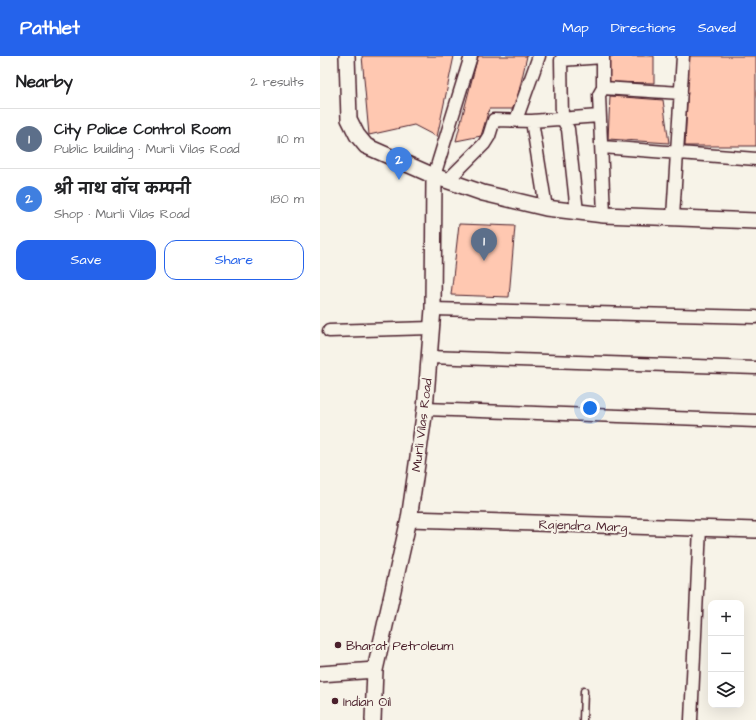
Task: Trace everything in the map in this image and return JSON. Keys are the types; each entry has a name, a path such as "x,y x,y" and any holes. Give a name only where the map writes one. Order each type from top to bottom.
{"street":[{"path":"347,56 349,119 357,135 366,146 440,179 483,193 546,208 604,214 756,221"},
{"path":"440,179 471,56"},
{"path":"516,120 539,56"},
{"path":"577,212 568,129 562,118 561,60 603,56 603,88 599,95 599,116 602,147 604,214"},
{"path":"673,216 683,56"},
{"path":"603,88 681,93"},
{"path":"440,179 484,144 489,136 494,120 532,121 599,116"},
{"path":"532,121 546,208"},
{"path":"602,147 756,159"},
{"name":"Murli Vilas Road","path":"373,720 375,670 409,519 425,409 432,328 440,179"},
{"path":"433,309 756,317"},
{"path":"329,331 432,328"},
{"path":"429,357 756,368"},
{"path":"425,409 756,421"},
{"name":"Rajendra Marg","path":"409,519 756,530"},
{"path":"691,720 700,528"},
{"path":"320,674 375,670"}],"lane":[{"path":"583,720 584,691"}],"building":[{"path":"362,56 454,56 437,137 414,125 369,135"},
{"path":"478,56 527,56 515,109 489,109 481,136 456,141"},
{"path":"608,56 654,56 654,83 609,82"},
{"path":"689,56 756,56 756,146 685,146"},
{"path":"610,96 663,100 669,143 608,139"},
{"path":"459,224 515,226 509,297 451,295"}],"place":[{"name":"श्री नाथ वॉच कम्पनी","path":"399,180"},
{"name":"City Police Control Room","path":"484,261"},
{"name":"Bharat Petroleum","path":"338,645"},
{"name":"Indian Oil","path":"335,701"}]}
